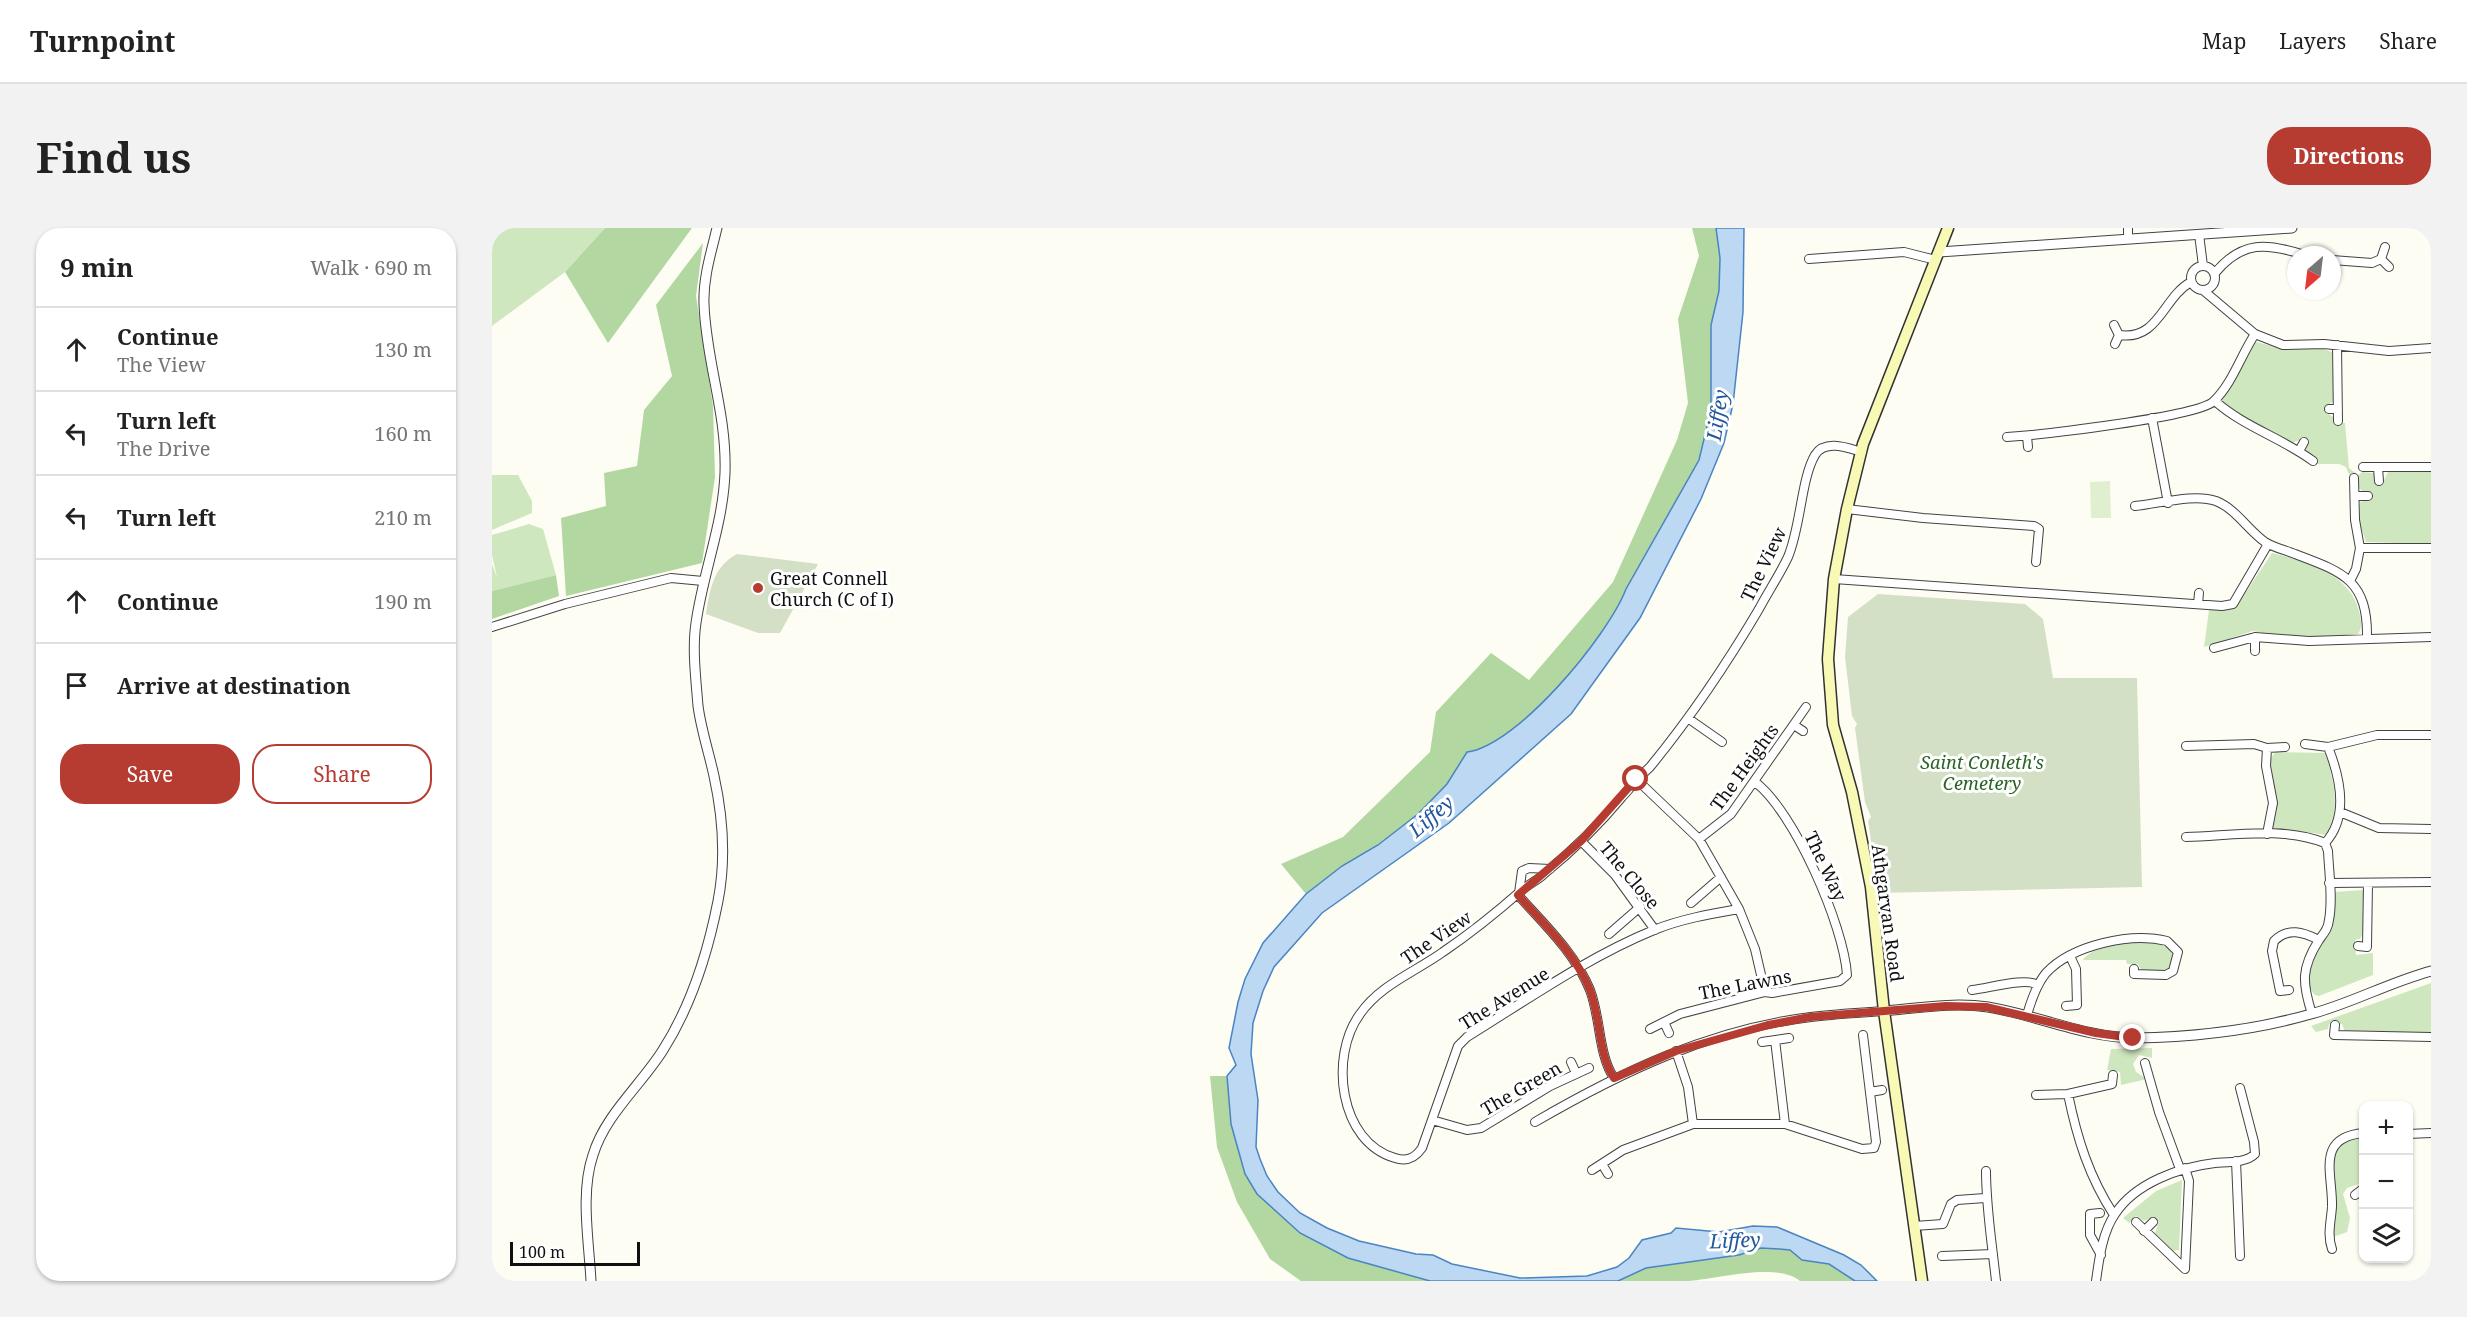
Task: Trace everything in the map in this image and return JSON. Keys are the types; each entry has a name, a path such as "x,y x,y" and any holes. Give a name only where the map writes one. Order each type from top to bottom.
{"main road":[{"name":"Athgarvan Road","path":"1922,1281 1884,1011 1871,887 1852,792 1833,725 1828,659 1834,579 1847,509 1862,452 1883,389 1948,228"}],"street":[{"path":"591,1281 588,1216 592,1156 605,1128 662,1052 681,1019 700,969 718,901 724,853 715,779 699,708 695,627 703,581 719,528 725,475 723,420 707,337 704,301 705,283 717,228"},
{"path":"2128,228 2128,238"},
{"path":"1809,259 1904,252 1937,256 2128,238 2292,228"},
{"path":"2199,234 2203,266"},
{"path":"2204,291 2214,285 2215,273 2235,253 2257,246 2287,250"},
{"path":"2341,261 2372,263 2381,259 2385,247"},
{"path":"2381,259 2389,267"},
{"path":"2119,335 2147,331 2158,321 2178,290 2191,282 2193,271 2203,266 2210,267 2215,273"},
{"path":"2191,282 2254,334 2283,345 2337,345 2389,351 2431,348"},
{"path":"2114,325 2119,335"},
{"path":"2007,437 2195,411 2215,401 2254,334"},
{"path":"2115,344 2119,335"},
{"path":"2337,345 2338,421"},
{"path":"2215,401 2241,422 2299,451 2313,461"},
{"path":"2329,409 2338,409"},
{"path":"2152,418 2168,503"},
{"path":"2027,436 2028,447"},
{"path":"2299,451 2304,442"},
{"name":"The View","path":"1432,1120 1422,1148 1412,1158 1404,1160 1389,1157 1369,1144 1356,1125 1346,1098 1343,1064 1345,1047 1359,1015 1381,991 1443,952 1550,869 1581,841 1636,779 1650,767 1689,719 1725,666 1786,560 1797,535 1809,470 1816,454 1822,448 1837,445 1862,452"},
{"path":"2363,467 2431,467"},
{"path":"2378,468 2379,481"},
{"path":"2350,579 2360,548 2355,520 2354,478"},
{"path":"2356,496 2368,496"},
{"path":"2134,506 2168,503 2195,497 2217,501 2268,544 2326,566 2350,579 2362,603 2367,623 2367,638"},
{"path":"1847,509 1923,518 2034,526 2039,529 2036,562"},
{"path":"1834,579 2198,604 2233,604 2268,544"},
{"path":"2360,548 2431,548"},
{"path":"492,627 564,604 670,578 703,581"},
{"path":"2198,604 2199,593"},
{"path":"2214,648 2255,637 2309,641 2431,637"},
{"path":"2255,637 2255,651"},
{"name":"The Heights","path":"1700,839 1731,814 1806,707"},
{"path":"1689,719 1722,742"},
{"path":"1794,725 1803,731"},
{"path":"2305,744 2328,747 2377,735 2431,735"},
{"path":"2186,746 2254,744 2267,748 2285,747"},
{"path":"2312,1014 2305,993 2303,975 2319,940 2327,929 2330,918 2325,843 2331,836 2340,812 2333,760 2328,747"},
{"path":"2267,748 2266,766 2273,803 2267,834"},
{"path":"1636,779 1700,839 1739,909 1755,949 1765,992"},
{"name":"The Way","path":"1755,782 1774,802 1804,850 1825,893 1840,939 1847,975"},
{"path":"2340,812 2388,829 2431,829"},
{"path":"2186,837 2267,834 2298,836 2325,843"},
{"name":"The Close","path":"1581,841 1615,876 1655,930"},
{"path":"1550,869 1525,868 1522,871 1518,894 1579,969 1596,1009 1604,1060 1614,1078"},
{"path":"1691,903 1721,877"},
{"path":"2329,883 2431,882"},
{"path":"2358,946 2367,947 2368,883"},
{"path":"1610,934 1640,907"},
{"name":"The Avenue","path":"1432,1120 1461,1041 1579,969 1655,930 1695,917 1739,909"},
{"path":"2289,990 2280,991 2272,951 2274,941 2288,932 2299,932 2319,940"},
{"path":"2027,1015 2038,985 2046,974 2070,956 2116,940 2135,938 2167,941 2178,952 2173,971 2166,975 2134,974 2134,969"},
{"path":"2066,1006 2077,1005 2076,969 2070,956"},
{"path":"1535,1122 1614,1078 1676,1051 1773,1024 1810,1017 1961,1005 2027,1015 2096,1033 2133,1038 2211,1033 2312,1014 2396,980 2431,971"},
{"name":"The Lawns","path":"1650,1029 1703,1006 1765,992 1772,993 1833,982 1844,979 1847,975"},
{"path":"1972,990 1994,988 2025,980 2038,985"},
{"path":"1664,1022 1669,1033"},
{"path":"2335,1025 2334,1035 2431,1037"},
{"path":"1592,1170 1623,1150 1693,1124 1785,1124 1862,1149 1874,1148 1876,1142 1863,1035"},
{"path":"1762,1042 1789,1038"},
{"path":"1775,1040 1785,1124"},
{"path":"1676,1051 1688,1088 1693,1124"},
{"path":"1571,1062 1576,1073"},
{"path":"2136,1222 2185,1269 2189,1181 2145,1064"},
{"name":"The Green","path":"1432,1120 1467,1130 1481,1128 1576,1073 1589,1068"},
{"path":"2036,1095 2068,1094 2112,1084 2113,1075"},
{"path":"2096,1281 2100,1255 2114,1215 2124,1204 2152,1183 2183,1169 2251,1158 2256,1150 2240,1088"},
{"path":"1870,1092 1882,1090"},
{"path":"2068,1094 2077,1137 2114,1215"},
{"path":"2332,1249 2329,1241 2332,1207 2328,1159 2339,1140 2350,1134 2359,1133"},
{"path":"2413,1134 2431,1133"},
{"path":"2236,1161 2240,1256"},
{"path":"1602,1164 1608,1174"},
{"path":"1986,1171 1985,1198 1989,1210 1996,1281"},
{"path":"2355,1195 2359,1192"},
{"path":"1914,1226 1943,1224 1949,1207 1957,1200 1985,1198"},
{"path":"2100,1213 2090,1214 2090,1235 2100,1255"},
{"path":"2145,1230 2153,1222"},
{"path":"1946,1254 1993,1254"}],"green space":[{"path":"492,228 605,228 565,272 492,326"},
{"path":"605,228 692,228 608,343 565,272"},
{"path":"1692,228 1716,228 1720,258 1719,291 1711,331 1711,410 1699,460 1616,609 1581,660 1535,710 1510,731 1487,745 1467,752 1447,784 1418,814 1378,845 1342,866 1306,894 1281,864 1343,837 1430,752 1436,712 1491,653 1529,680 1613,582 1677,440 1688,403 1678,319 1699,256"},
{"path":"703,243 696,296 713,406 715,477 702,563 566,596 561,518 606,506 604,473 637,466 644,410 672,376 656,305"},
{"path":"2257,342 2279,348 2324,349 2332,352 2334,401 2326,406 2327,413 2333,417 2335,423 2345,423 2349,468 2358,475 2362,472 2375,473 2377,482 2383,482 2388,472 2431,472 2431,544 2366,542 2359,521 2360,502 2368,500 2368,493 2351,479 2346,467 2339,464 2309,464 2313,458 2305,451 2307,443 2300,440 2292,443 2254,425 2221,402 2252,345"},
{"path":"492,475 518,475 532,501 532,513 492,530"},
{"path":"2110,481 2111,518 2091,518 2090,482"},
{"path":"529,524 543,529 556,575 492,591 492,564 497,578 492,555 492,535"},
{"path":"2272,553 2312,565 2336,578 2346,587 2359,611 2361,626 2358,634 2291,638 2253,631 2204,647 2209,610 2227,610 2236,607"},
{"path":"737,554 818,564 780,633 758,633 706,614 711,587 718,572 729,559"},
{"path":"556,575 559,596 492,619 492,591"},
{"name":"Saint Conleth's Cemetery","path":"1878,594 2025,604 2043,619 2053,678 2137,678 2142,887 1879,893 1868,821 1871,817 1865,802 1855,728 1857,724 1852,716 1845,657 1848,617"},
{"path":"2275,752 2325,753 2335,797 2331,825 2326,835 2272,828 2277,802 2270,760"},
{"path":"2363,890 2364,931 2360,939 2355,940 2356,955 2373,953 2373,975 2319,996 2315,995 2310,987 2310,969 2333,921 2334,892"},
{"path":"2130,942 2159,944 2169,948 2173,956 2170,967 2163,972 2142,971 2138,964 2127,964 2126,960 2083,960 2097,950"},
{"path":"2431,983 2431,1033 2345,1032 2342,1024 2329,1024 2328,1029 2316,1032 2311,1026"},
{"path":"2152,1048 2152,1058 2139,1055 2133,1064 2136,1072 2147,1079 2121,1085 2120,1072 2107,1070 2111,1049"},
{"path":"1210,1076 1227,1076 1231,1124 1257,1194 1300,1233 1348,1258 1430,1281 1301,1281 1270,1259 1237,1202 1217,1147"},
{"path":"2359,1138 2359,1184 2347,1188 2343,1194 2350,1218 2347,1232 2333,1237 2334,1157 2342,1144"},
{"path":"2182,1180 2179,1250 2173,1251 2155,1234 2158,1223 2153,1217 2144,1221 2136,1216 2129,1223 2123,1218 2156,1191"},
{"path":"1761,1248 1790,1250 1802,1260 1829,1264 1855,1281 1800,1281 1790,1275 1762,1272 1689,1281 1618,1281 1646,1268 1739,1255"}],"water":[{"name":"Liffey","path":"1716,228 1744,228 1743,312 1733,404 1724,443 1701,499 1640,618 1571,714 1449,823 1322,913 1274,967 1263,991 1253,1023 1251,1054 1258,1100 1256,1147 1267,1176 1278,1192 1300,1213 1327,1228 1359,1241 1416,1254 1433,1255 1452,1264 1520,1278 1587,1276 1617,1267 1629,1258 1642,1240 1671,1233 1676,1228 1719,1232 1753,1226 1777,1227 1844,1255 1861,1265 1877,1281 1855,1281 1829,1264 1802,1260 1790,1250 1761,1248 1739,1255 1646,1268 1618,1281 1430,1281 1348,1258 1300,1233 1257,1194 1245,1174 1231,1124 1227,1076 1236,1065 1229,1048 1245,979 1263,943 1306,894 1342,866 1378,845 1418,814 1447,784 1467,752 1487,745 1510,731 1535,710 1581,660 1601,633 1699,460 1711,410 1711,325 1719,291 1720,258"}],"place":[{"name":"Great Connell Church (C of I)","path":"758,588"}],"route":[{"path":"1636,779 1581,841 1543,876 1522,889 1518,895 1573,959 1589,988 1601,1030 1604,1060 1614,1078 1676,1051 1768,1025 1810,1017 1946,1006 1986,1007 2096,1033 2133,1038"}]}
